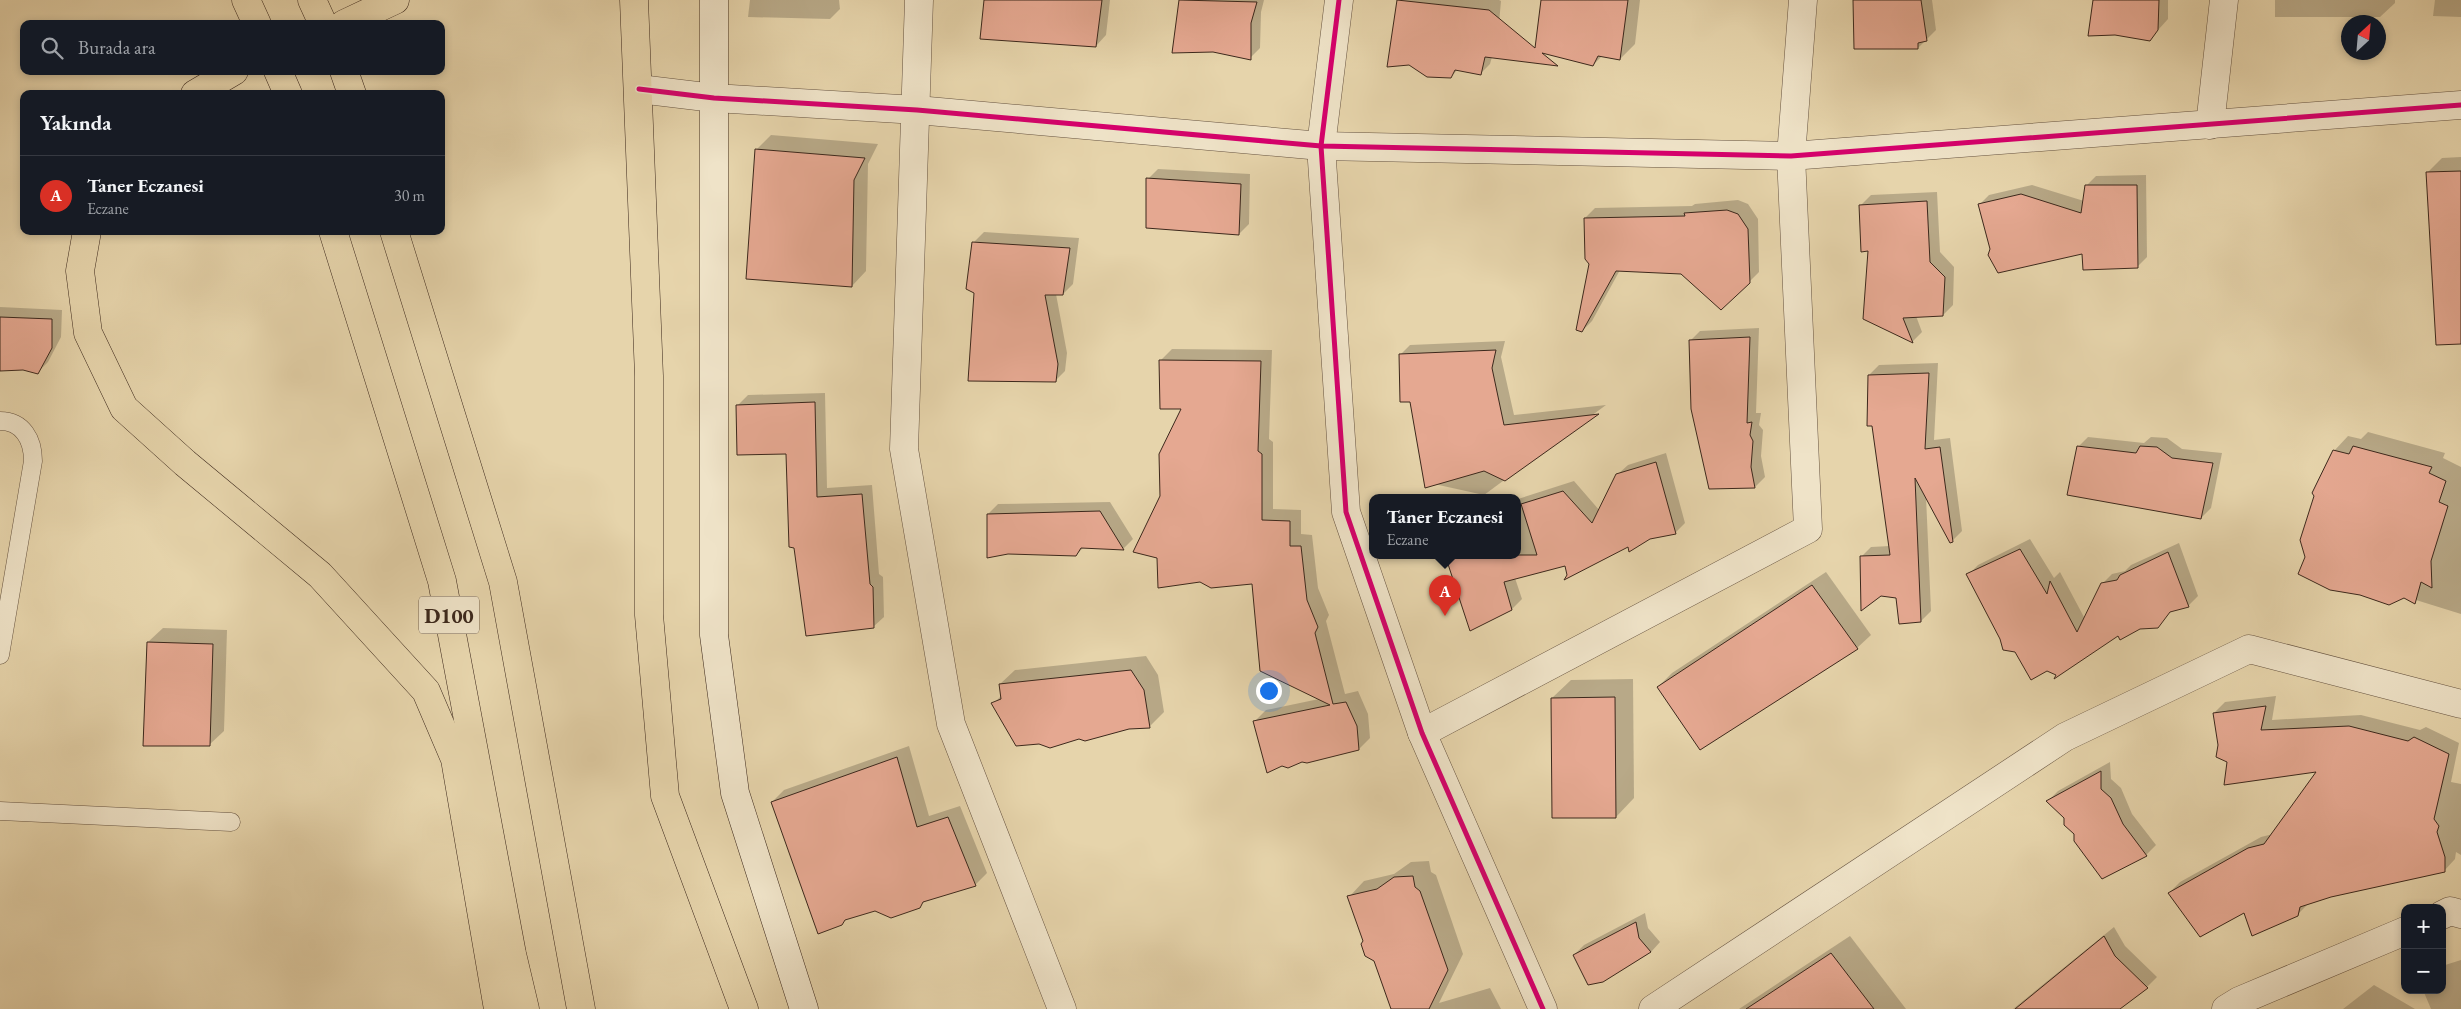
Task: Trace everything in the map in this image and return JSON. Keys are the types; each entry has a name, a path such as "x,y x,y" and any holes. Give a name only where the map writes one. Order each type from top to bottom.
{"highway":[{"path":"246,0 255,20"},
{"path":"312,0 321,20"},
{"path":"634,0 649,376 649,615 665,796 744,1009"},
{"path":"353,20 389,4"},
{"path":"202,90 227,75"},
{"path":"280,75 286,90"},
{"path":"345,75 351,90"},
{"path":"86,235 80,271 88,333 124,408 185,463 320,575 426,691 455,759 498,1009"},
{"name":"D100","path":"334,235 442,581 512,954 525,1009"},
{"name":"D100","path":"395,235 503,582 581,1009"}],"street":[{"path":"714,0 714,635 735,793 804,1009"},
{"path":"920,0 904,449 951,724 1062,1009"},
{"path":"1339,0 1321,146 1346,512 1422,733 1543,1009"},
{"path":"1422,733 1808,529 1791,156 1803,0"},
{"path":"2210,124 2224,0"},
{"path":"638,89 714,98 917,110 1321,146 1791,156 2461,106"},
{"path":"1653,1009 2065,737 2249,649 2461,704"},
{"path":"2446,913 2450,911 2461,914"},
{"path":"2237,1006 2401,932"}],"lane":[{"path":"0,420 15,424 23,429 33,448 33,461 0,655"},
{"path":"0,811 231,822"}],"building":[{"path":"984,0 1102,0 1096,47 980,39"},
{"path":"1179,0 1257,2 1251,23 1251,60 1213,52 1172,53"},
{"path":"1397,0 1489,10 1535,48 1541,0 1628,0 1620,60 1598,56 1593,66 1542,53 1558,66 1485,57 1481,75 1455,70 1451,78 1427,77 1409,65 1387,67"},
{"path":"1853,0 1921,0 1927,41 1918,43 1918,49 1854,49"},
{"path":"2093,0 2159,0 2158,30 2150,41 2115,35 2088,36"},
{"path":"755,149 865,158 854,180 852,287 746,279"},
{"path":"2461,171 2461,344 2436,345 2426,172"},
{"path":"1146,178 1241,184 1239,235 1146,228"},
{"path":"2085,185 2137,185 2138,268 2083,270 2082,254 1998,273 1988,255 1990,249 1978,204 2021,194 2081,213"},
{"path":"1927,201 1930,262 1945,277 1943,316 1903,318 1913,343 1863,319 1868,251 1861,252 1859,205"},
{"path":"1727,210 1738,214 1748,229 1750,283 1721,310 1681,274 1616,271 1582,332 1576,330 1589,264 1585,259 1584,218 1685,216 1684,213"},
{"path":"972,242 1070,248 1063,295 1045,295 1058,364 1056,382 968,381 974,293 966,289"},
{"path":"0,317 52,319 52,348 38,374 23,370 0,371"},
{"path":"1750,337 1747,423 1752,422 1750,435 1753,441 1751,467 1755,488 1709,489 1691,409 1689,340"},
{"path":"1496,350 1492,368 1504,425 1599,414 1505,481 1484,471 1425,488 1410,402 1400,402 1399,354"},
{"path":"1159,360 1261,361 1258,451 1262,454 1262,520 1290,521 1290,546 1301,546 1307,600 1318,627 1315,633 1333,704 1346,702 1357,726 1359,750 1307,763 1302,762 1288,768 1282,766 1267,773 1253,721 1330,705 1260,671 1252,584 1211,588 1200,582 1158,588 1157,558 1133,552 1160,496 1159,454 1181,409 1160,409"},
{"path":"1929,373 1925,449 1940,447 1953,542 1950,543 1915,478 1921,622 1899,624 1896,598 1881,596 1861,611 1860,556 1890,555 1872,426 1867,426 1868,375"},
{"path":"815,402 817,497 862,494 870,584 873,587 874,628 806,636 794,548 789,547 786,454 737,455 736,405"},
{"path":"2077,446 2136,453 2140,446 2157,447 2172,458 2213,463 2201,519 2067,495"},
{"path":"2353,446 2432,467 2429,473 2446,481 2439,502 2448,506 2431,561 2432,588 2421,582 2415,604 2404,598 2389,605 2360,595 2330,590 2298,574 2305,557 2300,540 2314,496 2312,493 2333,450 2349,454"},
{"path":"1656,462 1676,534 1650,539 1629,552 1628,547 1564,580 1567,575 1565,566 1504,582 1512,610 1470,631 1446,559 1521,559 1521,555 1537,555 1521,504 1563,491 1592,523 1616,474"},
{"path":"1100,511 1124,550 1081,548 1076,556 1008,554 987,558 987,514"},
{"path":"2020,549 2047,594 2050,581 2077,632 2101,583 2117,580 2120,575 2168,552 2189,607 2170,612 2158,628 2140,629 2120,640 2118,636 2054,679 2056,675 2047,671 2031,680 2015,652 2003,650 2000,639 1966,574"},
{"path":"1812,585 1858,649 1700,750 1657,687"},
{"path":"147,642 213,644 210,746 143,746"},
{"path":"1131,670 1144,690 1150,728 1129,729 1085,741 1079,739 1050,748 1039,744 1016,746 991,703 1001,699 999,684"},
{"path":"1615,697 1616,818 1552,818 1551,698"},
{"path":"2266,706 2261,730 2349,726 2408,741 2414,737 2449,754 2434,819 2439,826 2437,832 2445,857 2445,872 2331,897 2300,907 2298,916 2252,936 2244,913 2200,937 2168,893 2248,848 2264,844 2316,772 2224,785 2227,762 2216,757 2218,745 2213,713"},
{"path":"897,757 917,827 948,817 976,886 923,902 920,908 891,918 875,911 845,920 842,925 818,934 771,802"},
{"path":"2101,771 2101,789 2111,798 2123,824 2147,856 2102,879 2074,841 2074,834 2064,825 2064,818 2046,801"},
{"path":"1413,876 1415,887 1420,891 1448,970 1429,1009 1391,1009 1374,961 1365,956 1361,944 1363,941 1347,896 1377,889 1394,877"},
{"path":"1636,922 1639,938 1651,952 1603,982 1588,985 1573,955"},
{"path":"2104,936 2115,956 2148,988 2120,1009 2015,1009"},
{"path":"1831,953 1874,1009 1746,1009"}],"cycle path":[{"path":"1339,0 1321,146 1346,512 1422,733 1543,1009"},
{"path":"639,89 714,98 917,110 1321,146 1791,156 2461,105"}],"place":[{"name":"Taner Eczanesi","path":"1445,616"}]}
